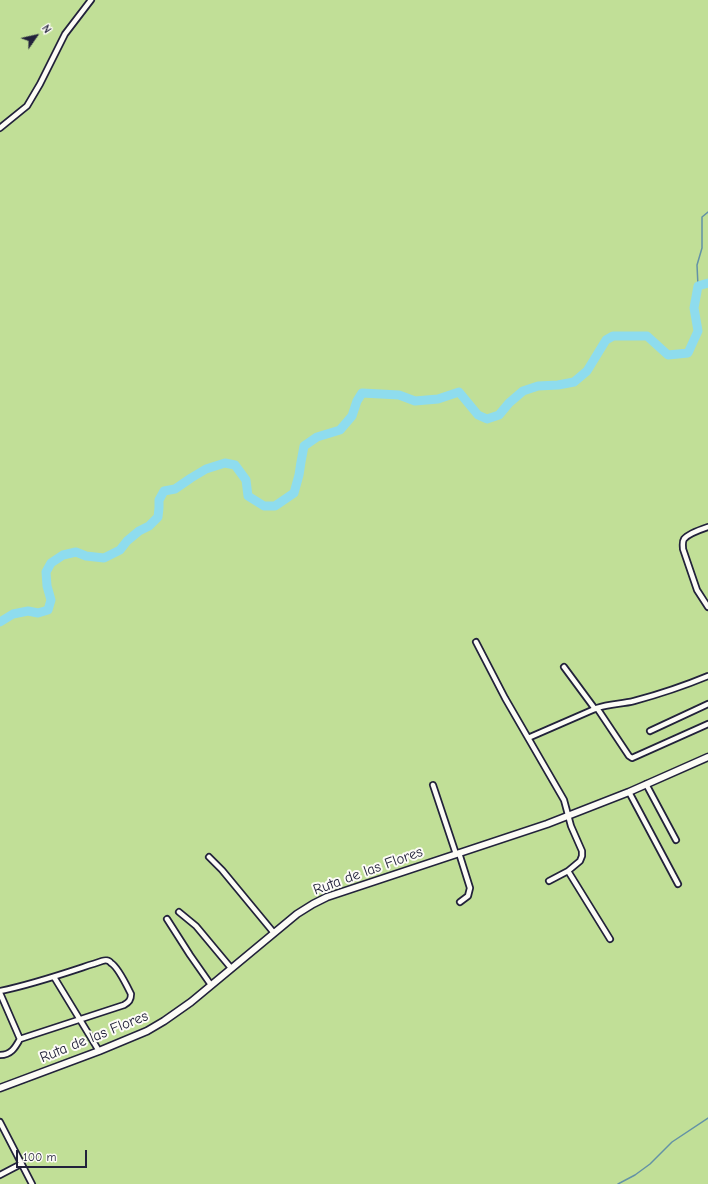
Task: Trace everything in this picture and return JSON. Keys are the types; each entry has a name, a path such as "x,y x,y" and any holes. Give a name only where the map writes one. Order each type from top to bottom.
{"main road":[{"name":"Ruta de las Flores","path":"0,1088 99,1051 147,1031 164,1022 187,1005 297,914 313,904 568,816 629,792 708,757"}],"street":[{"path":"0,128 27,106 40,84 64,34 92,0"},
{"path":"708,527 684,539 683,543 683,549 697,590 708,607"},
{"path":"476,642 505,698 564,800 568,816 582,851 580,861 568,872 549,880"},
{"path":"564,667 629,756 632,758 708,724"},
{"path":"528,738 607,705 650,697 677,689 708,676"},
{"path":"650,731 708,704"},
{"path":"646,784 676,840"},
{"path":"433,785 470,888 468,896 460,902"},
{"path":"629,792 678,884"},
{"path":"209,857 227,876 274,933"},
{"path":"568,872 610,939"},
{"path":"179,912 196,926 232,968"},
{"path":"167,919 211,985"},
{"path":"0,1055 10,1053 20,1039 80,1018 124,1005 131,999 131,994 115,967 107,960 0,992 20,1039"},
{"path":"54,977 99,1051"},
{"path":"0,1122 32,1184"},
{"path":"0,1175 21,1164"}],"green space":[{"path":"0,0 708,0 708,1184 0,1184"}],"waterway":[{"path":"698,286 697,265 702,248 702,217 708,212"},
{"path":"0,622 13,614 28,611 38,613 48,610 51,600 47,586 46,572 51,563 63,555 76,552 86,556 104,558 120,550 127,541 139,531 149,526 158,517 159,500 164,491 175,489 206,469 225,463 235,465 246,480 248,496 264,506 275,506 294,493 304,446 317,437 340,430 352,416 357,401 362,393 399,395 415,401 438,399 459,392 478,415 487,419 499,415 509,403 523,391 538,386 558,385 574,382 587,371 606,340 613,336 647,336 668,355 688,353 698,331 694,308 698,286 708,283"},
{"path":"618,1184 635,1175 650,1164 672,1142 708,1118"}]}
